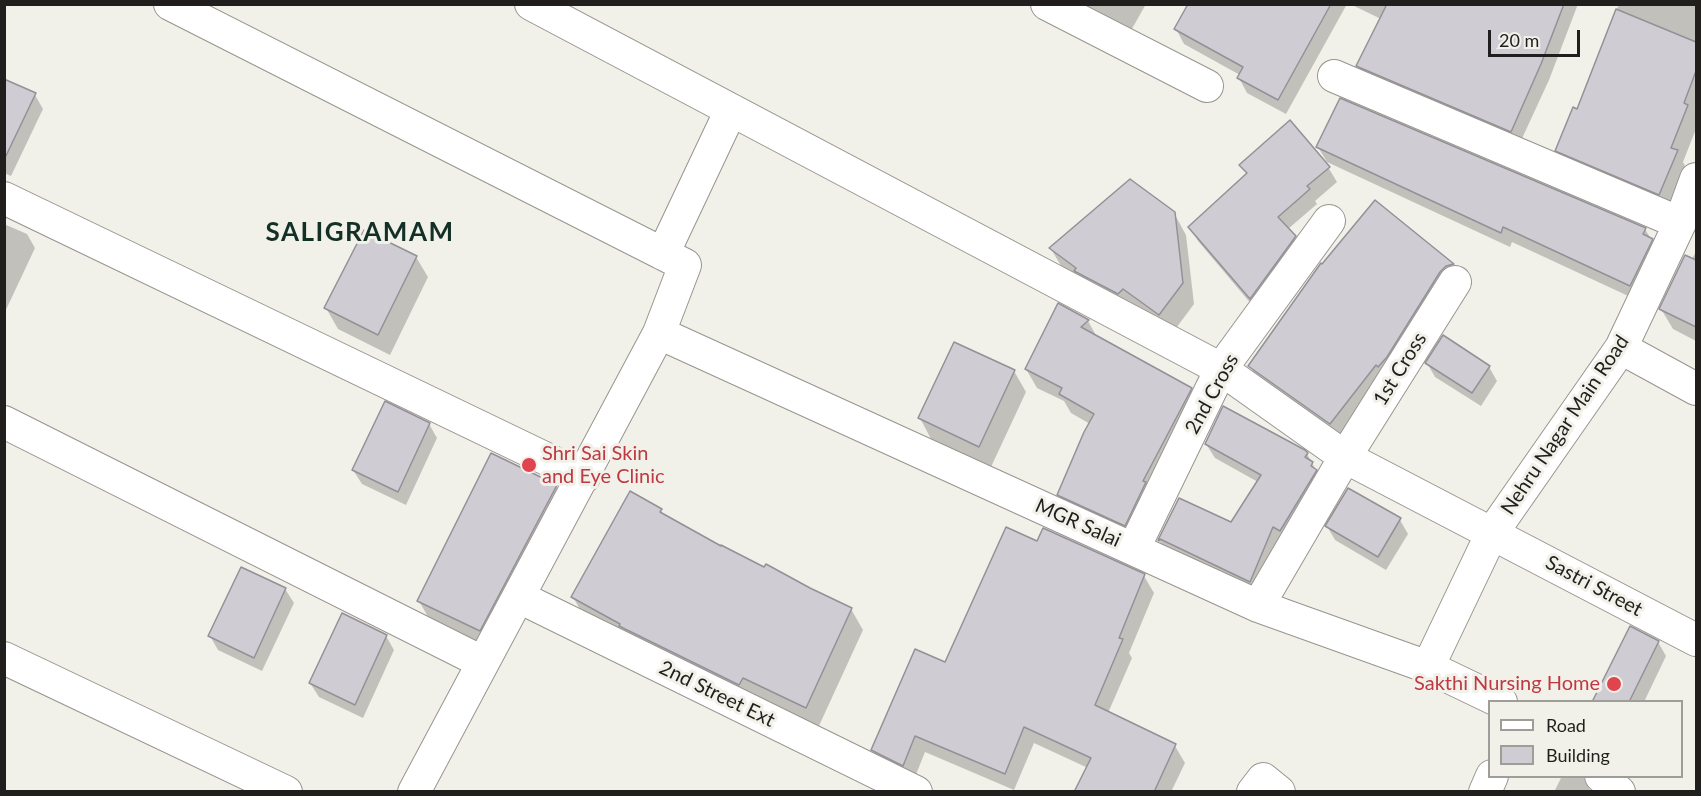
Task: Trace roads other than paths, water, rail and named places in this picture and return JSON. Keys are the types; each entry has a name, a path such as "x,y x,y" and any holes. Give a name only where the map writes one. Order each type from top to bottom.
{"street":[{"path":"170,4 685,265 659,333 414,792"},
{"name":"Sastri Street","path":"531,4 1221,369 1345,457 1696,640"},
{"path":"1047,4 1207,86"},
{"path":"1334,76 1680,223"},
{"path":"663,254 731,110"},
{"name":"Nehru Nagar Main Road","path":"1428,667 1492,532 1621,348 1680,223 1696,179"},
{"path":"4,198 584,477"},
{"name":"2nd Cross","path":"1134,548 1221,369 1329,221"},
{"name":"1st Cross","path":"1258,606 1345,457 1455,282"},
{"name":"MGR Salai","path":"659,333 1258,606 1428,667 1497,700"},
{"path":"1621,348 1696,389"},
{"path":"4,422 482,662"},
{"name":"2nd Street Ext","path":"519,597 916,792"},
{"path":"4,658 286,792"},
{"path":"1485,792 1492,778"},
{"path":"1602,778 1619,792"}],"place":[{"name":"Shri Sai Skin and Eye Clinic","path":"529,465"},
{"name":"Sakthi Nursing Home","path":"1614,684"}],"district":[{"name":"SALIGRAMAM","path":"360,233"}]}
